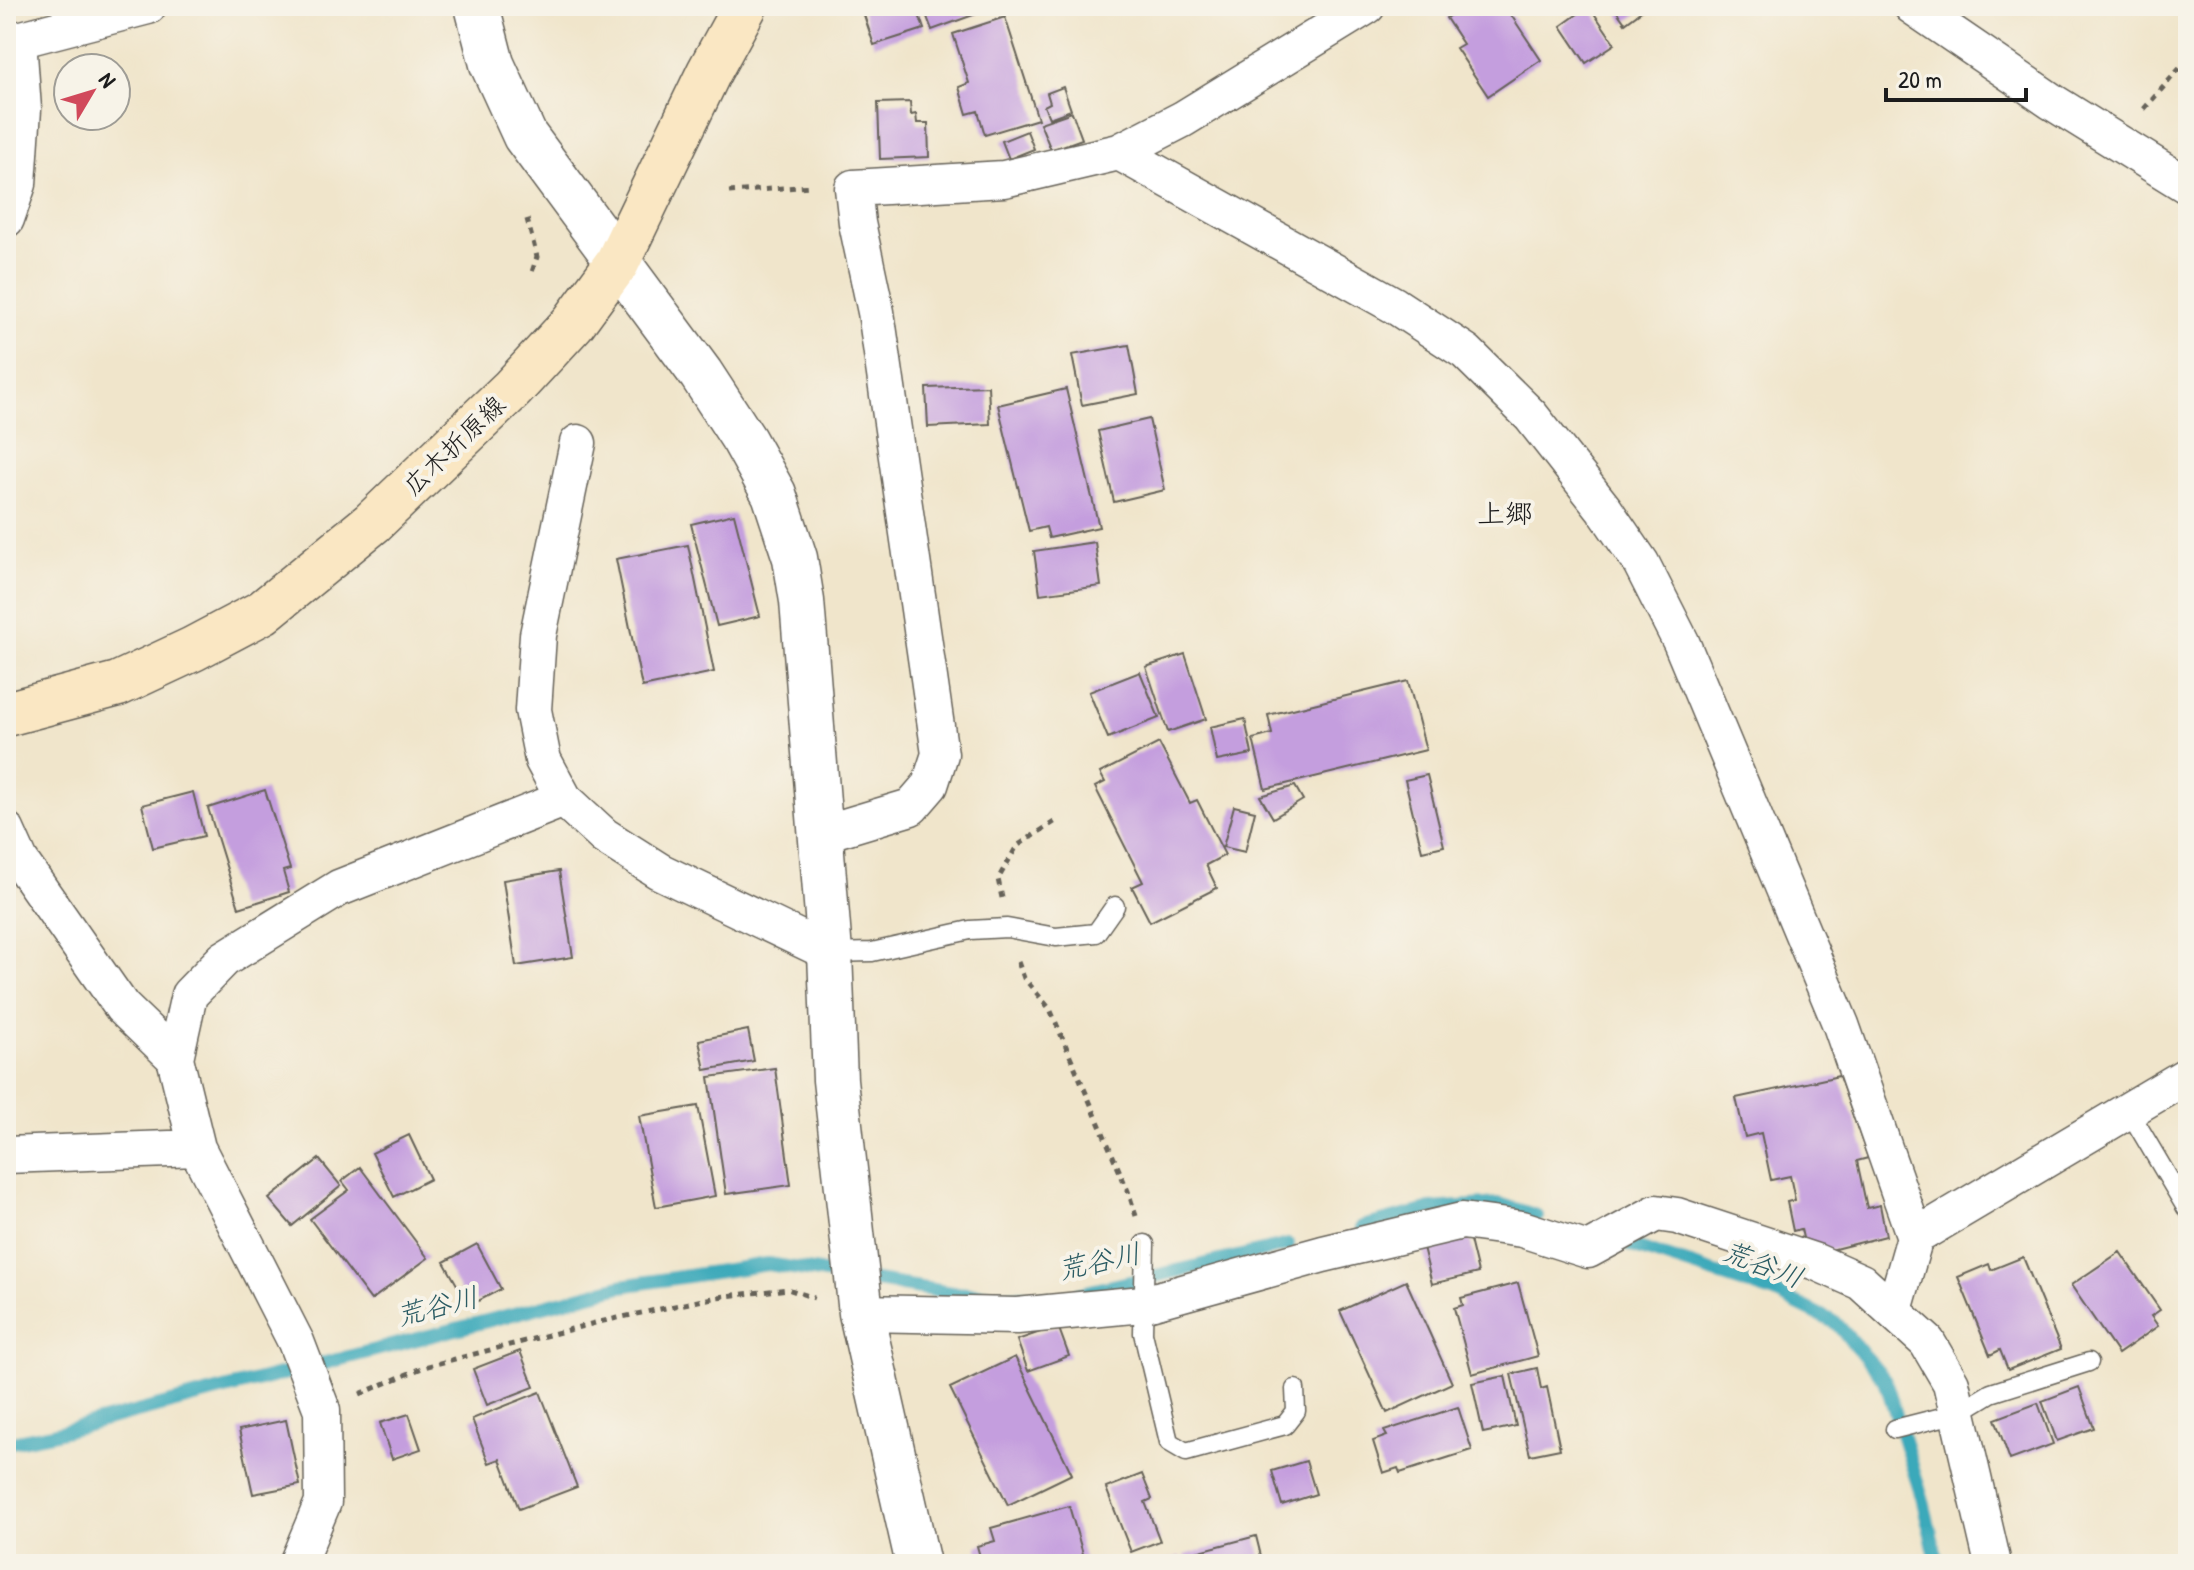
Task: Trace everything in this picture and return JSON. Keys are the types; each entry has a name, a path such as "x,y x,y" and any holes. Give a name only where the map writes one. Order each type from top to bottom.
{"main road":[{"name":"広木折原線","path":"6,714 118,684 263,612 372,523 512,389 573,323 617,263 709,72 745,6"}],"street":[{"path":"6,219 18,184 23,109 12,38 148,6"},
{"path":"477,6 492,64 525,136 701,374 744,440 774,494 795,558 802,601 818,835 830,953 835,1080 861,1313 918,1564"},
{"path":"818,835 911,807 930,785 940,754 876,312 857,223 853,188 1004,179 1119,152 1183,119 1367,6"},
{"path":"1912,6 2051,101 2188,186"},
{"path":"1119,152 1394,305 1466,352 1531,416 1604,509 1641,563 1681,642 1841,1025 1915,1237 1894,1310"},
{"path":"578,443 538,635 533,710 543,760 564,799 604,836 659,871 830,953"},
{"path":"297,1564 323,1502 322,1410 296,1342 197,1148 175,1058 189,995 224,959 339,888 564,799"},
{"path":"6,830 20,861 122,1007 175,1058"},
{"path":"1915,1237 2188,1075"},
{"path":"6,1155 197,1148"},
{"path":"861,1313 1017,1316 1143,1304 1323,1254 1462,1221 1522,1229 1588,1250 1656,1213 1677,1216 1816,1262 1861,1282 1927,1342 1951,1383 1993,1564"}],"lane":[{"path":"830,953 872,952 970,930 1007,928 1056,937 1096,933 1115,906"},
{"path":"2129,1111 2188,1211"},
{"path":"1145,1244 1143,1333 1169,1442 1186,1452 1285,1425 1296,1411 1295,1389"},
{"path":"1895,1429 1958,1413 1991,1393 2089,1362"}],"path":[{"path":"2118,143 2188,59"},
{"path":"729,192 833,185 853,188"},
{"path":"526,217 537,257 532,272"},
{"path":"1059,819 1017,846 998,879 1007,928 1024,978 1050,1009 1128,1191 1145,1244"},
{"path":"322,1410 424,1367 599,1322 717,1297 788,1289 861,1313"}],"building":[{"path":"861,6 916,6 924,29 874,45"},
{"path":"923,6 998,6 932,30"},
{"path":"1464,6 1505,6 1541,60 1488,96 1456,48 1463,44 1446,18"},
{"path":"1589,6 1615,44 1586,63 1561,26"},
{"path":"1613,6 1648,6 1625,23"},
{"path":"1005,17 1038,119 985,135 978,111 967,114 959,87 969,83 953,34"},
{"path":"1063,87 1071,110 1049,118 1044,106 1050,103 1047,93"},
{"path":"910,102 911,115 916,114 917,123 928,123 929,157 880,159 878,103"},
{"path":"1072,112 1082,139 1051,150 1040,123"},
{"path":"1027,131 1034,149 1009,159 1002,141"},
{"path":"1129,345 1138,394 1082,405 1072,355"},
{"path":"988,386 990,424 928,427 926,388"},
{"path":"1066,389 1099,527 1049,538 1046,527 1029,531 998,405"},
{"path":"1149,419 1165,490 1114,502 1098,431"},
{"path":"734,514 760,616 717,626 691,524"},
{"path":"1095,542 1101,586 1040,594 1034,551"},
{"path":"688,545 714,672 642,687 616,559"},
{"path":"1185,654 1206,719 1168,732 1146,667"},
{"path":"1140,672 1159,718 1108,738 1089,692"},
{"path":"1408,681 1426,750 1265,789 1253,739 1272,734 1268,715"},
{"path":"1245,719 1252,754 1217,761 1210,727"},
{"path":"1159,743 1190,803 1197,800 1225,855 1206,865 1217,888 1150,922 1132,887 1143,882 1095,787 1105,782 1100,773"},
{"path":"1427,775 1444,846 1422,851 1405,780"},
{"path":"1295,786 1303,800 1273,818 1260,796"},
{"path":"265,790 290,869 283,871 289,892 239,908 208,808"},
{"path":"193,792 204,836 153,848 142,805"},
{"path":"1234,806 1255,811 1245,852 1223,847"},
{"path":"559,871 573,957 516,966 503,880"},
{"path":"748,1030 754,1061 705,1070 699,1040"},
{"path":"775,1068 791,1185 726,1194 709,1077"},
{"path":"1839,1076 1868,1158 1857,1161 1867,1208 1880,1205 1886,1236 1807,1256 1801,1229 1793,1231 1787,1202 1795,1200 1790,1176 1771,1180 1761,1133 1745,1137 1736,1098"},
{"path":"698,1106 715,1196 656,1207 639,1116"},
{"path":"409,1135 430,1179 394,1197 372,1153"},
{"path":"319,1159 341,1186 292,1226 269,1199"},
{"path":"360,1167 428,1258 371,1300 310,1219 349,1190 342,1181"},
{"path":"1468,1232 1478,1273 1432,1284 1422,1243"},
{"path":"477,1244 501,1289 469,1306 444,1262"},
{"path":"2120,1252 2160,1310 2151,1316 2158,1326 2118,1354 2071,1285"},
{"path":"2023,1257 2061,1349 2008,1370 2000,1350 1990,1355 1958,1277 1989,1264 1991,1270"},
{"path":"1406,1281 1452,1383 1387,1413 1340,1311"},
{"path":"1518,1283 1538,1356 1472,1374 1454,1308 1463,1305 1461,1298"},
{"path":"1058,1326 1069,1356 1028,1371 1017,1340"},
{"path":"520,1351 534,1387 487,1405 473,1369"},
{"path":"1015,1357 1072,1474 1008,1505 950,1388"},
{"path":"1537,1368 1541,1389 1547,1387 1560,1449 1530,1455 1511,1374"},
{"path":"1505,1376 1516,1426 1483,1433 1472,1383"},
{"path":"2079,1387 2094,1428 2057,1441 2042,1401"},
{"path":"540,1392 577,1487 519,1509 500,1459 489,1463 472,1419"},
{"path":"2038,1403 2053,1444 2010,1460 1995,1419"},
{"path":"1458,1407 1472,1450 1400,1473 1398,1468 1383,1473 1373,1441 1387,1436 1384,1431"},
{"path":"409,1414 421,1449 392,1459 380,1423"},
{"path":"286,1420 300,1485 253,1494 239,1430"},
{"path":"1306,1461 1316,1494 1282,1505 1272,1471"},
{"path":"1142,1474 1152,1499 1145,1502 1160,1541 1131,1552 1106,1488"},
{"path":"1069,1506 1086,1564 982,1564 977,1546 995,1541 991,1528"},
{"path":"1256,1536 1263,1564 1187,1564 1185,1555"},
{"path":"1180,1556 1182,1564 1155,1564 1155,1563"}],"waterway":[{"name":"荒谷川","path":"1362,1227 1431,1209 1499,1204 1537,1216"},
{"name":"荒谷川","path":"1614,1240 1773,1292 1836,1323 1885,1380 1922,1497 1938,1564"},
{"name":"荒谷川","path":"1078,1294 1288,1245"},
{"name":"荒谷川","path":"6,1443 52,1434 621,1286 768,1264 952,1293 1046,1298"}],"district":[{"name":"上郷","path":"1505,513"}]}
